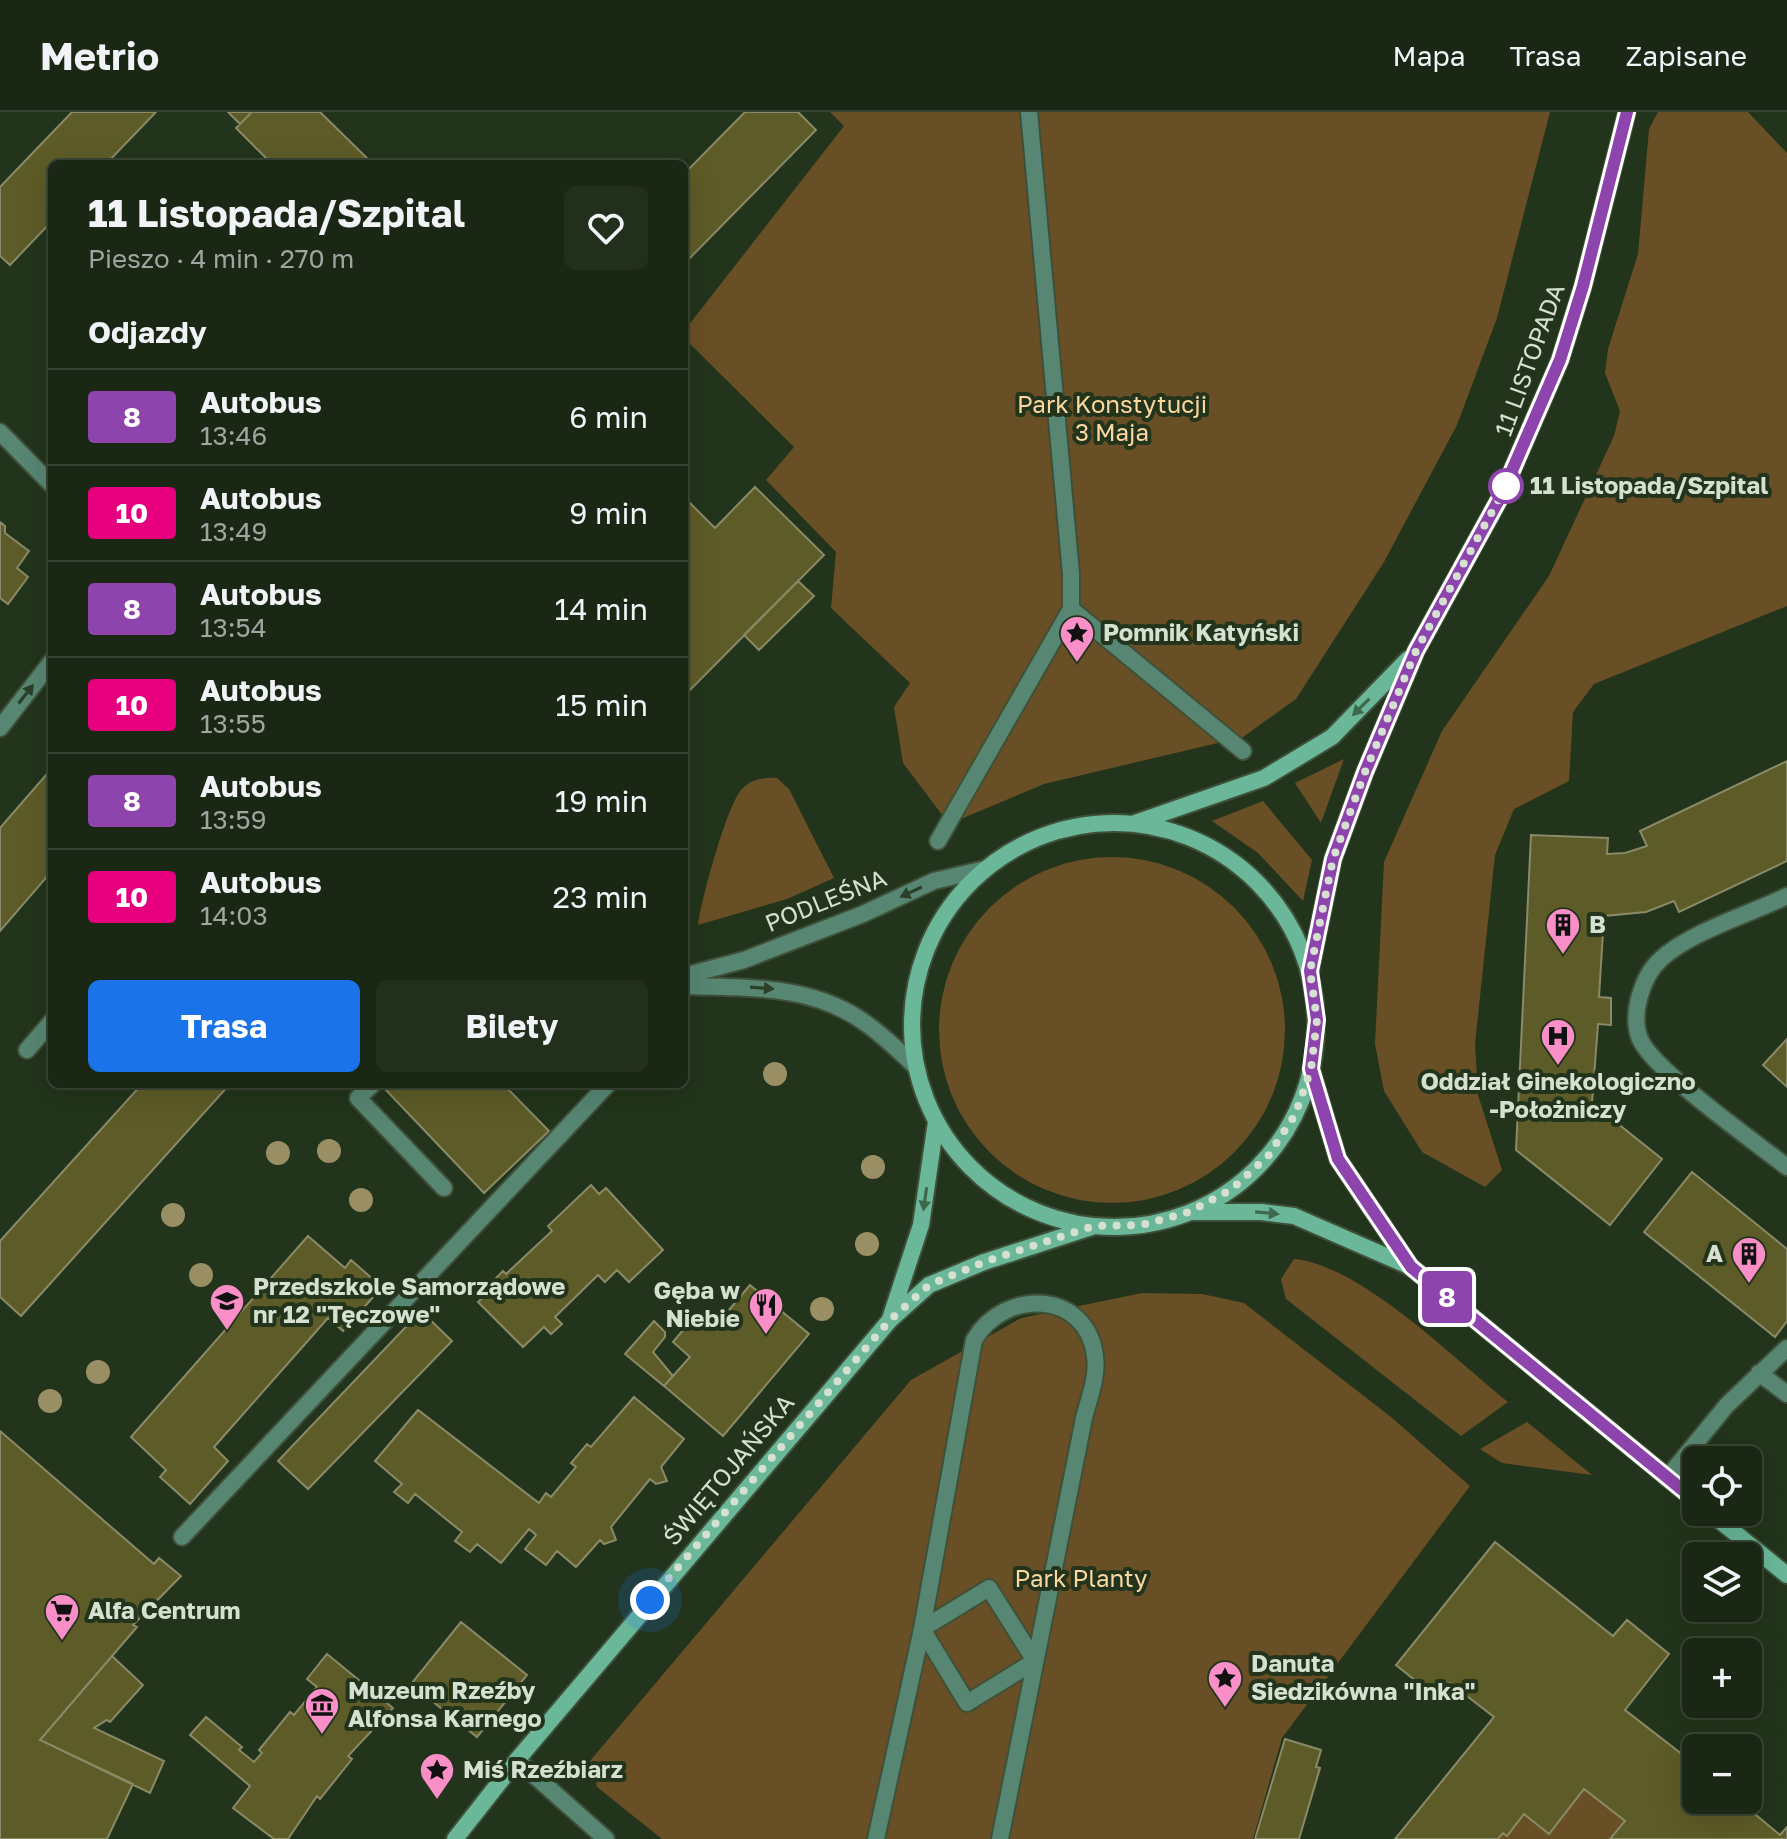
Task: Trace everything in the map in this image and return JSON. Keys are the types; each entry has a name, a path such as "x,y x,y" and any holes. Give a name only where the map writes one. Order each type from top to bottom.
{"street":[{"path":"938,841 1071,609 1071,574 1029,112"},
{"name":"11 LISTOPADA","path":"1310,971 1333,859 1365,772 1416,651 1501,496 1560,360 1583,286 1627,112"},
{"path":"0,432 48,481"},
{"path":"1071,609 1243,751"},
{"name":"11 LISTOPADA","path":"1133,824 1264,778 1332,737 1416,651"},
{"path":"0,728 48,666"},
{"path":"1093,823 1133,824 1192,838 1244,870 1285,916 1310,971 1317,1020 1311,1069 1295,1115 1268,1156 1232,1189 1189,1212 1142,1225 1093,1226 1045,1216 1001,1193 964,1162 936,1122 915,1066 911,1021 922,963 932,935 950,906 985,869 1018,847 1055,832 1093,823"},
{"name":"PODLEŚNA","path":"688,975 759,954 863,914 934,881 985,869"},
{"path":"1787,896 1686,943 1662,959 1649,974 1636,1011 1639,1038 1658,1063 1787,1167"},
{"path":"688,986 767,988 807,995 844,1009 868,1025 915,1066"},
{"path":"27,1050 48,1026"},
{"path":"1311,1069 1338,1159 1411,1267"},
{"path":"369,1088 358,1098 444,1188"},
{"path":"182,1537 604,1088"},
{"name":"ŚWIĘTOJAŃSKA","path":"890,1320 921,1225 936,1122"},
{"path":"1189,1212 1261,1212 1294,1216 1411,1267 1682,1490"},
{"name":"ŚWIĘTOJAŃSKA","path":"455,1839 517,1760 890,1320 929,1285 984,1262 1093,1226"},
{"path":"876,1839 922,1629 974,1340 981,1326 999,1311 1020,1303 1049,1304 1067,1312 1089,1335 1095,1355 1095,1377 1000,1839"},
{"path":"1667,1478 1727,1405 1787,1348"},
{"path":"1759,1373 1787,1394"},
{"path":"1726,1526 1787,1575"},
{"path":"922,1629 989,1588 1035,1661"},
{"path":"922,1629 967,1703 1035,1661"},
{"path":"517,1760 606,1839"}],"green space":[{"name":"Park Konstytucji 3 Maja","path":"830,112 1550,112 1497,318 1457,425 1384,562 1296,699 1243,737 1044,784 949,824 903,763 894,707 910,683 831,608 836,552 766,480 794,447 688,342 688,326 844,126"},
{"path":"1658,112 1748,112 1787,153 1787,606 1594,684 1573,712 1569,781 1514,809 1495,855 1475,1044 1478,1095 1502,1170 1485,1187 1422,1152 1384,1091 1375,1044 1384,862 1442,731 1549,576 1614,436 1620,411 1605,373 1608,349 1638,254 1649,129"},
{"path":"1344,759 1321,823 1295,783"},
{"path":"763,778 777,778 789,789 834,878 787,899 698,925 716,854 736,798 750,783"},
{"path":"1263,801 1312,860 1303,901 1258,853 1212,821"},
{"path":"1112,857 1146,860 1194,877 1222,896 1246,920 1265,948 1278,980 1285,1030 1282,1064 1265,1112 1246,1140 1222,1164 1194,1183 1162,1196 1112,1203 1078,1200 1030,1183 1002,1164 978,1140 959,1112 946,1080 939,1030 942,996 959,948 978,920 1002,896 1030,877 1062,864"},
{"path":"1294,1259 1320,1265 1377,1296 1434,1339 1508,1402 1461,1436 1286,1299 1281,1279"},
{"name":"Park Planty","path":"1142,1293 1202,1294 1244,1303 1391,1417 1470,1486 1282,1738 1253,1839 662,1839 597,1787 590,1761 911,1380 1021,1318"},
{"path":"1527,1422 1592,1475 1502,1463 1480,1449"},
{"path":"1584,1789 1625,1821 1610,1839 1498,1839 1503,1833 1507,1835 1524,1814 1549,1833"}],"building":[{"path":"72,112 156,112 110,160 48,160 48,225 10,265 0,256 0,187"},
{"path":"228,112 252,112 240,124"},
{"path":"252,112 320,112 369,160 268,160 236,128"},
{"path":"745,112 798,112 816,130 688,260 688,170"},
{"path":"755,487 824,555 688,692 688,501 715,528"},
{"path":"0,522 5,526 5,533 29,551 17,568 28,577 8,604 0,598"},
{"path":"798,581 814,596 759,650 744,635"},
{"name":"B","path":"1787,761 1787,861 1679,912 1674,901 1646,912 1604,916 1599,997 1611,998 1611,1025 1598,1024 1592,1103 1662,1159 1610,1225 1516,1150 1531,835 1608,838 1607,854 1625,853 1647,846 1640,831"},
{"path":"48,773 48,876 0,931 0,828"},
{"path":"1787,1039 1787,1087 1763,1065"},
{"path":"138,1088 226,1088 21,1316 0,1297 0,1241"},
{"path":"384,1088 507,1088 549,1131 484,1193"},
{"name":"A","path":"1692,1172 1787,1249 1787,1321 1775,1337 1644,1232"},
{"path":"591,1185 599,1194 606,1188 663,1250 629,1282 617,1270 605,1282 598,1275 555,1317 562,1324 551,1334 544,1327 523,1347 478,1302 494,1287 491,1283 503,1271 506,1274 552,1231 548,1226"},
{"path":"308,1236 345,1268 351,1260 382,1287 343,1331 328,1318 214,1447 228,1461 190,1504 160,1477 166,1470 131,1437"},
{"path":"750,1285 809,1334 723,1436 664,1386 690,1357 673,1342 696,1315 713,1329"},
{"path":"421,1311 452,1341 308,1489 278,1461"},
{"path":"654,1321 665,1332 665,1337 653,1352 673,1376 664,1386 625,1354"},
{"path":"634,1397 684,1439 661,1467 667,1481 656,1484 650,1479 611,1527 616,1540 604,1544 600,1540 576,1567 557,1551 546,1565 525,1549 536,1535 529,1529 501,1563 477,1544 470,1552 455,1541 462,1532 415,1494 408,1503 394,1492 402,1484 375,1461 418,1410 539,1503 546,1493 551,1497 576,1467 571,1463 587,1444 591,1447"},
{"name":"Alfa Centrum","path":"0,1431 154,1564 159,1558 181,1576 133,1625 137,1627 40,1740 133,1784 107,1839 0,1839"},
{"path":"1495,1542 1613,1636 1627,1620 1669,1654 1625,1710 1682,1754 1682,1814 1755,1814 1780,1835 1787,1827 1787,1839 1610,1839 1625,1821 1584,1789 1549,1834 1524,1814 1507,1836 1503,1833 1498,1839 1395,1839 1494,1717 1450,1683 1447,1686 1451,1689 1441,1701 1396,1665"},
{"path":"461,1622 527,1675 477,1737 411,1684"},
{"path":"327,1654 393,1708 348,1756 352,1759 320,1799 317,1796 288,1839 274,1839 233,1808 250,1786 190,1735 206,1717 242,1747 239,1750 254,1762 262,1753 259,1750 290,1712 294,1715 317,1687 307,1679"},
{"path":"112,1656 143,1685 110,1722 107,1720 94,1728 164,1761 150,1793 40,1740"},
{"path":"1285,1739 1321,1750 1316,1767 1320,1768 1299,1839 1255,1839"}],"bus line":[{"name":"8","path":"1627,112 1583,286 1560,360 1501,496 1416,651 1365,772 1333,859 1310,971 1317,1020 1311,1069 1338,1159 1411,1267 1682,1490"}],"place":[{"name":"11 Listopada/Szpital","path":"1506,486"},
{"name":"Pomnik Katyński","path":"1077,664"},
{"name":"B","path":"1563,956"},
{"name":"Oddział Ginekologiczno -Położniczy","path":"1558,1067"},
{"name":"A","path":"1749,1285"},
{"name":"Przedszkole Samorządowe nr 12 \"Tęczowe\"","path":"227,1332"},
{"name":"Gęba w Niebie","path":"766,1336"},
{"name":"Alfa Centrum","path":"62,1642"},
{"name":"Danuta Siedzikówna \"Inka\"","path":"1225,1709"},
{"name":"Muzeum Rzeźby Alfonsa Karnego","path":"322,1736"},
{"name":"Miś Rzeźbiarz","path":"437,1801"}],"route":[{"path":"650,1600 890,1320 929,1285 984,1262 1093,1226 1142,1225 1189,1212 1232,1189 1268,1156 1295,1115 1311,1069 1317,1020 1310,971 1333,859 1365,772 1416,651 1506,486"}]}
